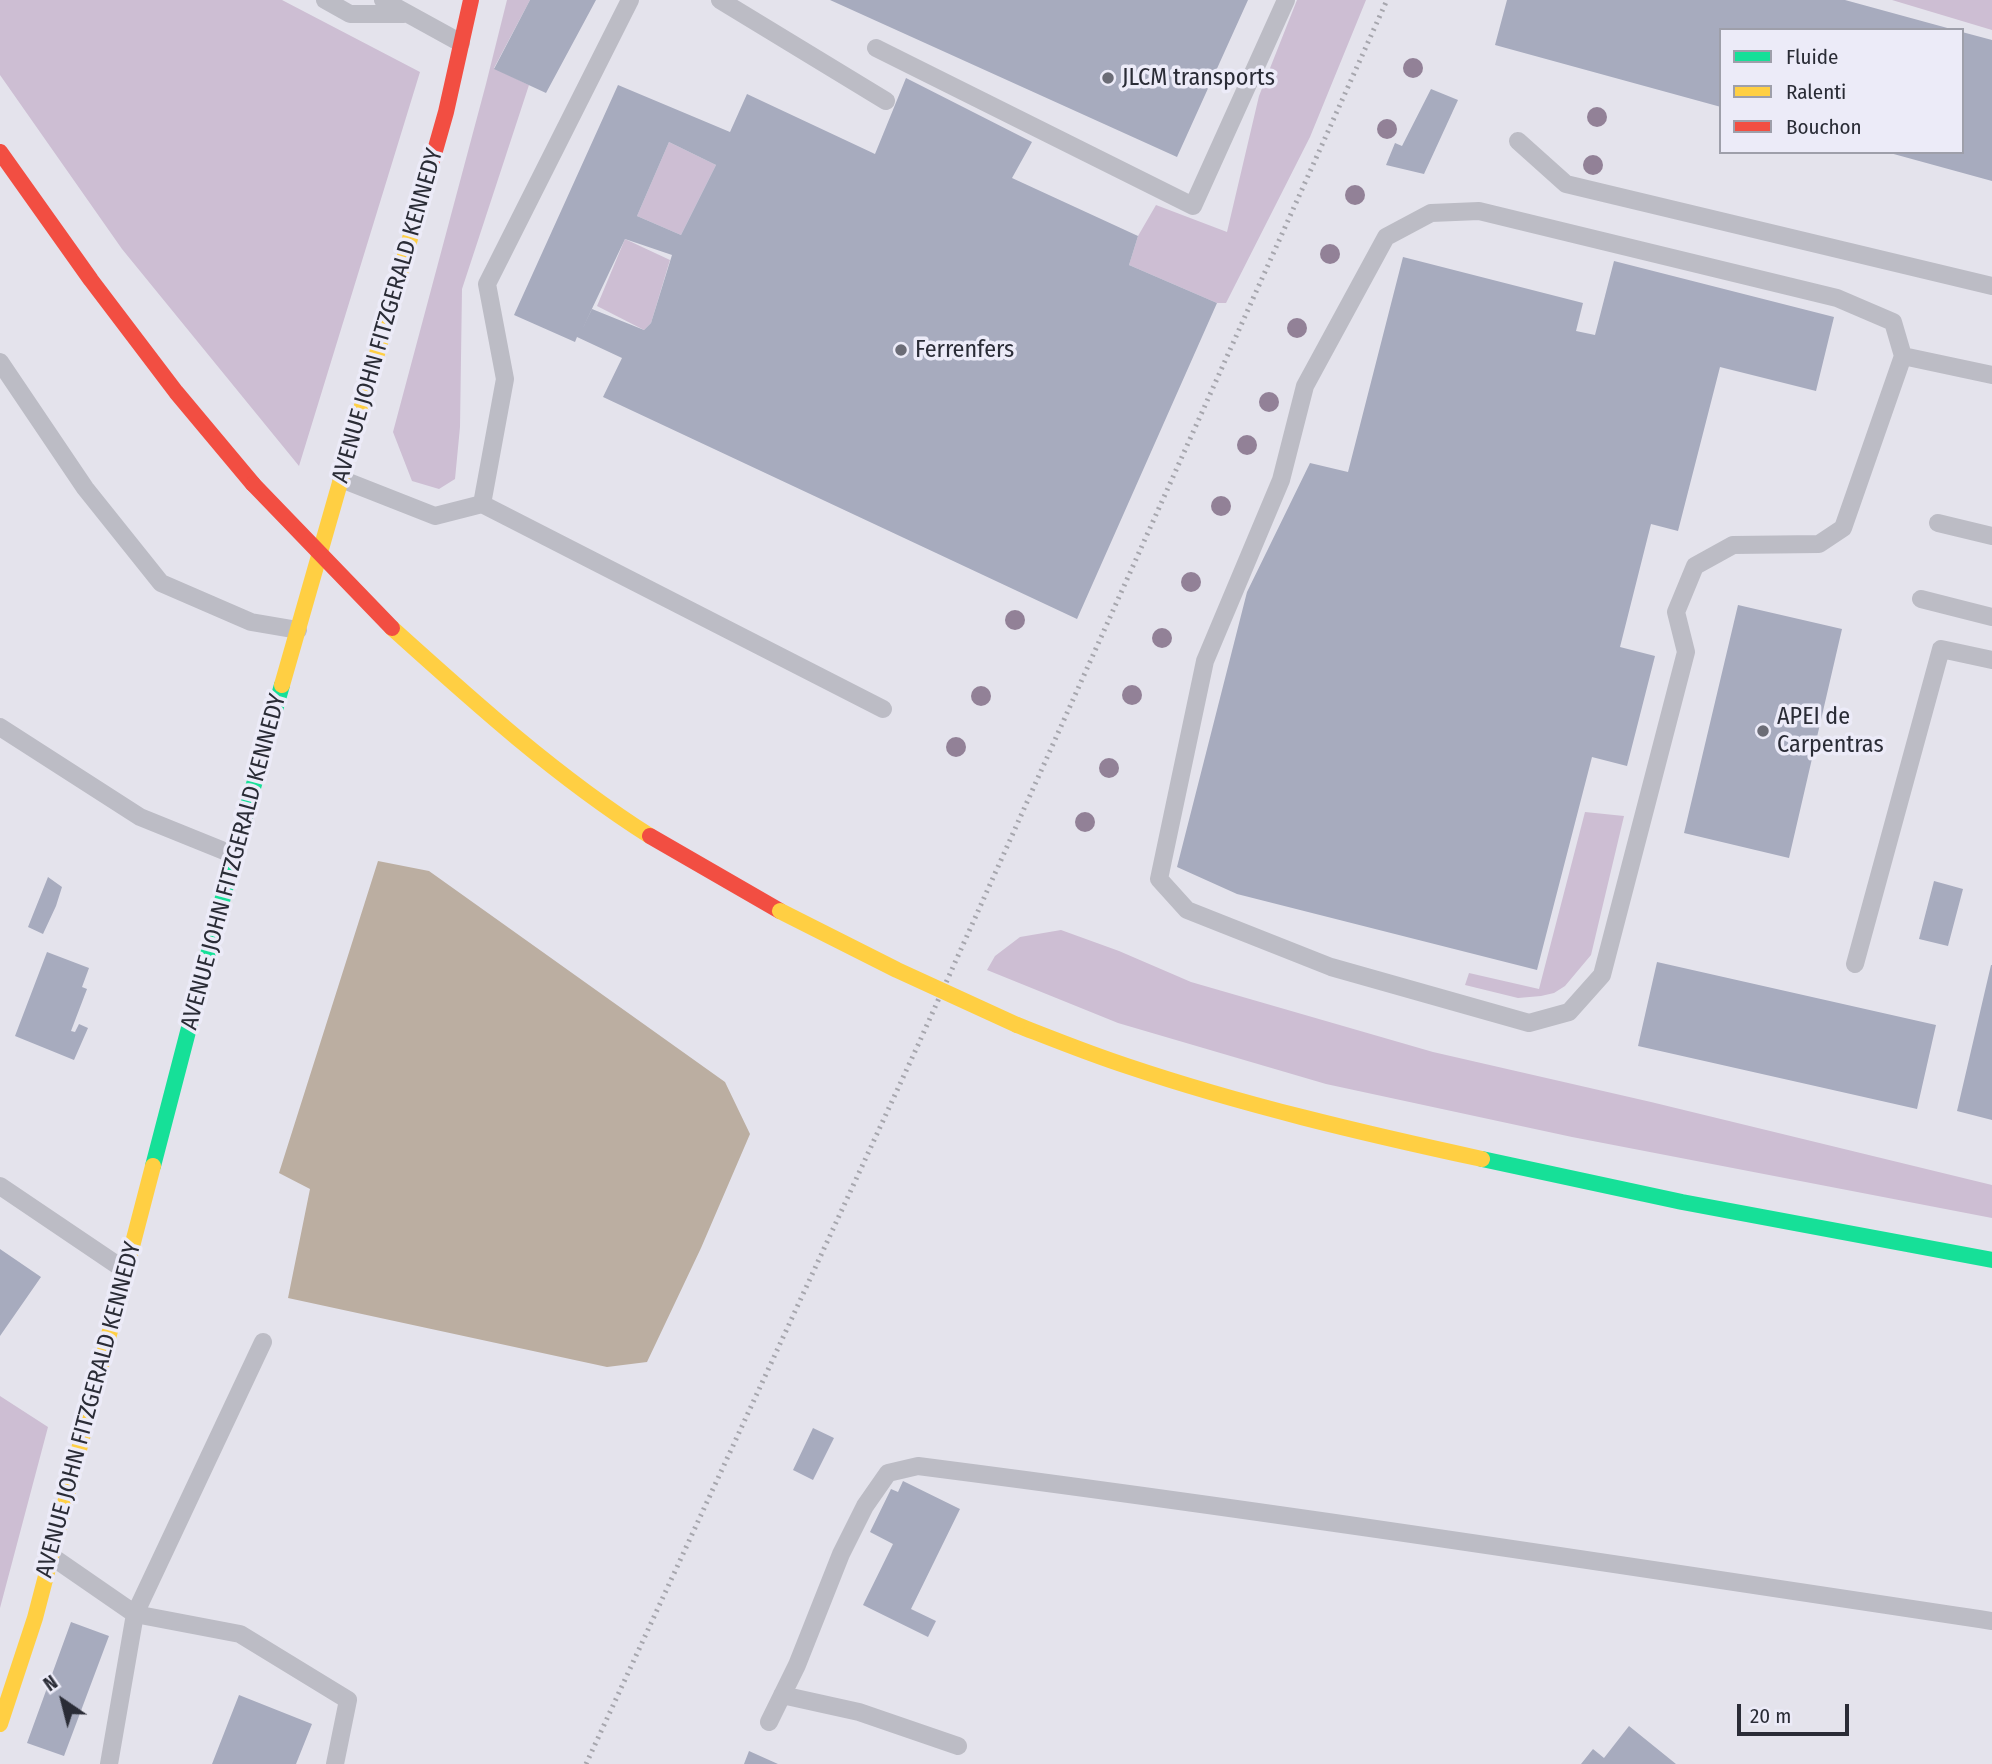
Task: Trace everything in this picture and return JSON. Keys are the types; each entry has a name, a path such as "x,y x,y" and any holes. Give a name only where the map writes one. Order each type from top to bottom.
{"main road":[{"name":"AVENUE JOHN FITZGERALD KENNEDY","path":"0,1724 35,1618 234,855 446,112 471,0"},
{"path":"0,152 176,393 253,484 392,628 515,737 575,783 641,830 780,911 897,970 1017,1025 1125,1066 1241,1102 1356,1132 1682,1202 1992,1260"}],"lane":[{"path":"325,0 350,14 408,14"},
{"path":"383,0 461,43"},
{"path":"482,503 505,379 487,284 630,0"},
{"path":"720,0 886,101"},
{"path":"876,48 1193,206 1286,0"},
{"path":"1518,141 1566,184 1992,286"},
{"path":"1479,211 1837,298 1894,322 1903,356 1843,528 1819,544 1733,545 1695,566 1676,612 1686,652 1602,975 1569,1012 1530,1023 1331,967 1187,911 1159,879 1205,661 1281,480 1305,386 1386,237 1431,213 1479,211"},
{"path":"1903,356 1992,375"},
{"path":"0,362 85,488 161,583 251,622 298,630"},
{"path":"341,479 435,516 482,503 883,709"},
{"path":"1938,523 1992,536"},
{"path":"1921,599 1992,617"},
{"path":"1855,964 1941,649 1992,660"},
{"path":"0,727 140,817 234,855"},
{"path":"0,1186 125,1271"},
{"path":"109,1764 135,1614 263,1342"},
{"path":"769,1722 797,1665 841,1554 865,1506 888,1473 918,1466 1141,1494 1992,1621"},
{"path":"51,1556 135,1614 240,1634 348,1700 335,1764"},
{"path":"782,1695 859,1712 958,1746"}],"shaded area":[{"path":"0,0 282,0 420,72 299,466 122,249 0,75"},
{"path":"507,0 530,0 494,68 529,85 462,289 460,427 455,479 439,489 412,481 393,432"},
{"path":"1297,0 1366,0 1310,137 1226,303 1217,303 1129,265 1138,236 1156,205 1227,232 1259,96"},
{"path":"1892,0 1992,0 1992,30"},
{"path":"669,142 716,165 681,235 637,216"},
{"path":"625,239 670,260 651,323 644,330 597,306"},
{"path":"1585,812 1624,816 1591,955 1565,986 1554,993 1518,998 1465,985 1469,973 1539,989"},
{"path":"378,861 429,871 725,1082 750,1134 701,1248 647,1362 607,1367 288,1298 310,1189 279,1173"},
{"path":"1061,930 1191,982 1433,1052 1992,1185 1992,1218 1572,1137 1326,1084 1118,1023 987,970 995,956 1020,937"},
{"path":"0,1396 48,1427 0,1608"}],"building":[{"path":"530,0 596,0 546,93 494,69"},
{"name":"JLCM transports","path":"830,0 1248,0 1177,157"},
{"path":"1507,0 1845,0 1947,28 1719,28 1719,106 1495,45"},
{"path":"1964,33 1992,40 1992,181 1894,154 1964,154"},
{"name":"Ferrenfers","path":"906,78 1032,142 1012,178 1138,236 1129,265 1217,303 1077,619 603,397 622,358 577,337 575,342 514,315 618,85 730,132 747,94 875,154","holes":["669,142 716,165 681,235 637,216","625,239 672,255 651,323 644,330 592,309 581,332"]},
{"path":"1431,89 1458,100 1424,174 1386,165 1395,143 1402,146"},
{"path":"1403,257 1583,303 1576,331 1595,335 1614,261 1834,317 1816,391 1720,367 1678,531 1651,524 1620,647 1655,656 1627,766 1592,757 1537,970 1237,894 1177,867 1247,592 1310,463 1348,472"},
{"name":"APEI de Carpentras","path":"1738,605 1842,629 1789,858 1684,833"},
{"path":"48,877 62,887 43,934 28,927"},
{"path":"1934,881 1963,889 1948,946 1919,939"},
{"path":"47,952 89,968 82,987 87,989 71,1031 75,1032 79,1024 88,1028 74,1060 15,1036"},
{"path":"1657,962 1936,1025 1917,1109 1638,1046"},
{"path":"1992,965 1992,1120 1957,1111"},
{"path":"0,1249 41,1277 0,1336"},
{"path":"813,1428 834,1438 813,1480 793,1470"},
{"path":"903,1481 960,1509 911,1609 936,1621 928,1637 863,1605 893,1544 870,1532 891,1489 898,1492"},
{"path":"71,1622 109,1636 64,1756 27,1743"},
{"path":"239,1695 312,1724 296,1764 212,1764"},
{"path":"1629,1726 1676,1764 1581,1764 1593,1749 1604,1758"},
{"path":"749,1751 778,1764 744,1764"}],"railway":[{"path":"586,1764 918,1045 1387,0"}],"traffic: fast":[{"path":"153,1166 234,855 282,685"},
{"path":"1482,1159 1682,1202 1992,1260"}],"traffic: slow":[{"path":"282,685 415,221"},
{"path":"392,628 549,764 650,836"},
{"path":"780,911 897,970 1017,1025"},
{"path":"1017,1025 1113,1061 1259,1106 1482,1159"},
{"path":"0,1724 35,1618 153,1166"}],"traffic: jam":[{"path":"415,221 446,112 471,0"},
{"path":"0,152 91,280 176,392 253,484"},
{"path":"253,484 392,628"},
{"path":"650,836 780,911"}],"place":[{"name":"JLCM transports","path":"1108,78"},
{"name":"Ferrenfers","path":"901,350"},
{"name":"APEI de Carpentras","path":"1763,731"}]}
